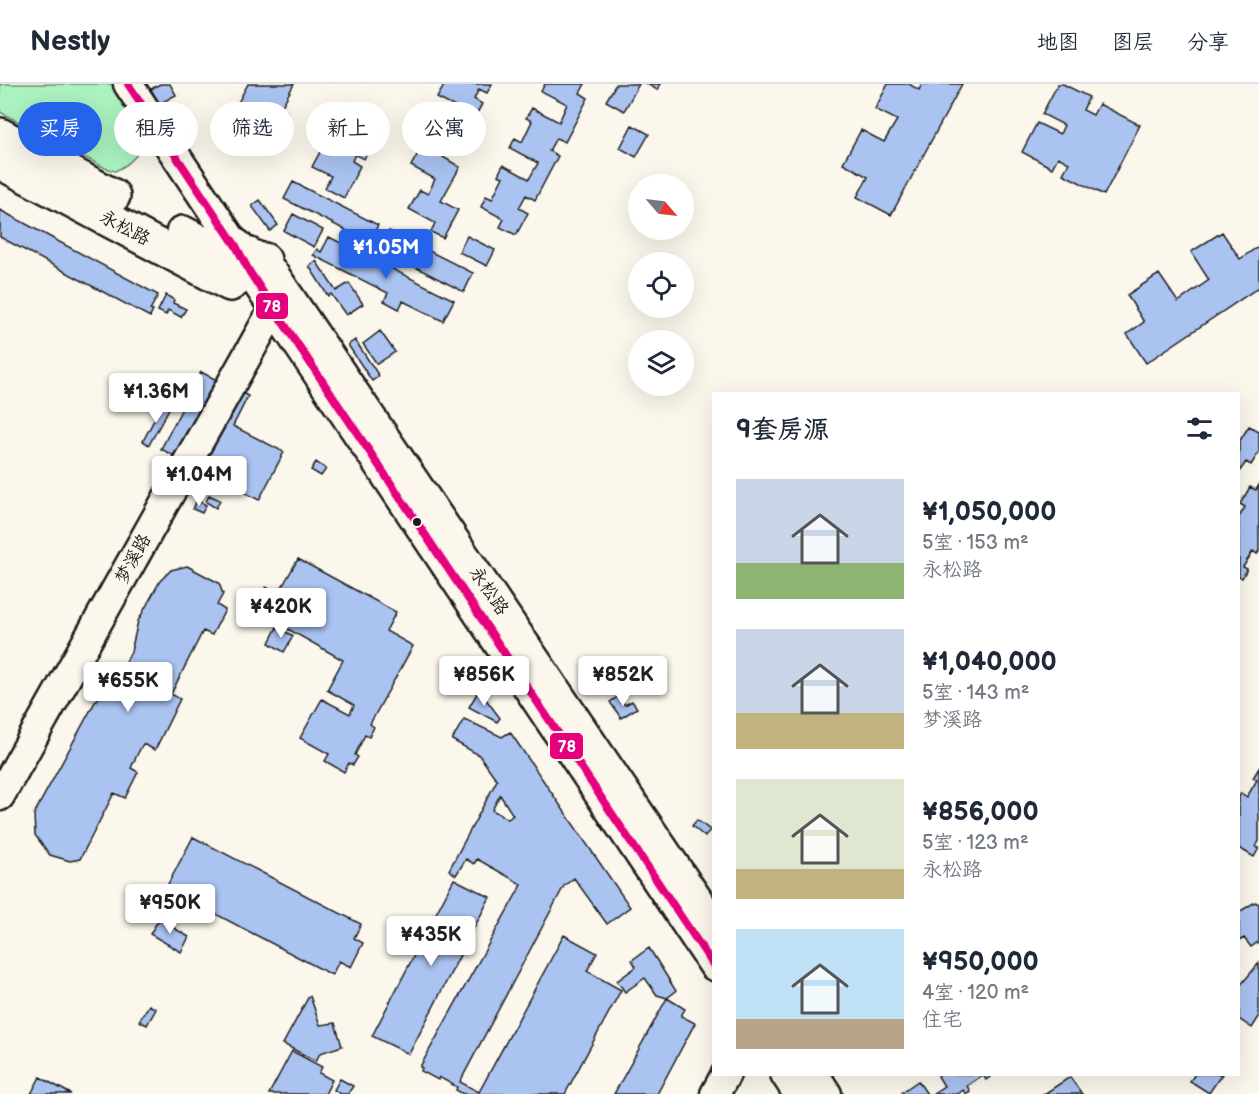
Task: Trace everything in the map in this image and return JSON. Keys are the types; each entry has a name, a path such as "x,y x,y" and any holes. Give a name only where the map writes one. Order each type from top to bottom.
{"main road":[{"name":"永松路","path":"0,135 223,254 250,259 230,284 0,162"}],"street":[{"path":"128,84 250,259"},
{"name":"永松路","path":"250,259 712,920"},
{"name":"永松路","path":"282,302 712,963"},
{"name":"梦溪路","path":"0,796 282,302"},
{"path":"715,1094 725,1076"},
{"path":"786,1076 798,1094"},
{"path":"815,1076 827,1094"}],"green space":[{"path":"0,84 115,84 126,102 114,102 114,156 135,156 115,171 82,156 102,156 102,102 18,102 18,122 0,112"}],"building":[{"path":"160,84 170,84 176,95 158,102 151,89"},
{"path":"248,84 294,84 284,102 238,102"},
{"path":"445,84 492,84 487,93 479,89 474,99 479,102 445,102 437,98"},
{"path":"545,84 585,84 580,93 588,98 565,142 556,138 549,151 558,156 535,200 526,195 519,208 528,213 516,235 500,227 504,219 481,207 486,196 492,199 503,177 498,175 503,165 529,179 538,163 510,148 515,138 522,142 532,121 526,118 532,108 559,122 567,104 541,91"},
{"path":"616,84 639,84 624,111 606,101"},
{"path":"647,84 660,84 657,90"},
{"path":"888,84 909,84 919,90 922,84 962,84 891,215 857,197 868,177 843,163 861,130 884,142 897,120 875,109"},
{"path":"1058,84 1063,84 1089,97 1083,110 1093,115 1099,104 1140,125 1104,195 1063,174 1069,163 1058,157 1052,168 1022,152 1037,123 1060,134 1064,125 1042,114"},
{"path":"632,125 649,134 636,157 620,148"},
{"path":"318,156 354,156 352,161 360,166 344,198 325,188 331,176 312,167"},
{"path":"416,156 444,156 460,167 441,201 458,210 443,238 431,232 435,223 409,209 420,190 428,194 435,179 411,166"},
{"path":"293,182 378,225 369,242 284,199"},
{"path":"260,200 278,225 270,231 252,206"},
{"path":"0,210 158,295 150,310 153,311 150,317 0,237"},
{"path":"293,214 323,230 314,247 284,231"},
{"path":"389,231 473,273 464,292 380,249"},
{"path":"1222,232 1240,259 1259,246 1259,287 1146,363 1127,334 1144,322 1127,295 1159,274 1178,302 1209,280 1191,252"},
{"path":"467,236 495,250 487,266 459,252"},
{"path":"329,237 454,300 443,321 403,301 399,309 384,301 388,293 313,255 317,249 321,252"},
{"path":"316,261 336,291 349,283 363,304 346,315 331,294 328,296 309,266"},
{"path":"166,295 174,300 173,303 186,309 181,317 168,310 166,315 158,311"},
{"path":"380,331 395,352 377,364 363,344"},
{"path":"355,340 379,376 372,381 348,345"},
{"path":"201,372 248,396 233,426 284,452 259,500 161,449"},
{"path":"163,403 170,407 149,445 143,441"},
{"path":"1249,426 1259,431 1259,452 1251,465 1246,462 1240,471 1240,440"},
{"path":"316,462 326,469 321,476 311,470"},
{"path":"1259,485 1259,550 1257,554 1253,551 1243,567 1247,569 1242,578 1240,577 1240,515 1245,507 1240,504 1250,487 1256,490"},
{"path":"209,495 220,500 216,508 206,502"},
{"path":"197,500 206,505 202,513 193,509"},
{"path":"298,559 396,612 386,631 413,646 370,724 374,727 369,737 365,735 355,755 358,757 353,765 349,763 344,772 325,761 329,754 300,738 322,699 350,714 354,705 327,690 343,660 254,610 266,587 278,594"},
{"path":"187,566 219,583 223,594 217,605 225,610 212,635 203,631 171,694 180,699 155,750 143,744 138,753 131,768 138,772 125,798 114,793 80,859 70,861 50,855 35,835 34,814 95,702 120,673 131,652 138,621 160,581 171,570"},
{"path":"277,627 293,636 284,652 269,643"},
{"path":"479,690 500,718 497,722 469,707"},
{"path":"619,696 625,705 632,701 637,708 621,718 610,702"},
{"path":"464,719 502,737 510,732 630,907 607,924 574,878 564,886 460,1082 479,1092 564,935 597,953 587,971 621,990 565,1094 463,1094 456,1090 457,1087 439,1077 438,1080 421,1071 420,1067 521,884 477,859 474,864 466,859 456,875 449,870 497,780 479,755 452,740","holes":["500,795 513,815 508,819 492,810"]},
{"path":"1259,768 1259,841 1256,847 1259,848 1254,857 1240,849 1240,795 1241,793 1247,797 1257,780 1253,778"},
{"path":"697,820 710,830 705,837 692,826"},
{"path":"193,837 361,924 354,938 363,943 351,967 339,961 332,975 166,888"},
{"path":"454,879 490,897 409,1054 372,1036"},
{"path":"1255,902 1259,904 1259,941 1251,947 1244,938 1240,940 1240,911"},
{"path":"159,919 189,937 181,952 150,934"},
{"path":"649,948 676,991 667,998 657,995 645,978 625,992 617,981 636,967 632,960"},
{"path":"1259,963 1259,1017 1252,1028 1240,1020 1240,986"},
{"path":"309,996 320,1025 335,1023 342,1046 320,1053 316,1061 283,1044"},
{"path":"667,998 685,1009 681,1016 695,1023 657,1094 614,1094"},
{"path":"149,1005 156,1009 147,1025 139,1021"},
{"path":"292,1051 322,1067 319,1073 332,1080 325,1094 269,1094"},
{"path":"938,1076 982,1076 967,1086 970,1091 966,1094 963,1090 958,1094 932,1094 944,1086"},
{"path":"1194,1076 1221,1076 1209,1093 1190,1081"},
{"path":"40,1077 71,1094 31,1094"},
{"path":"1070,1077 1082,1094 1044,1094"},
{"path":"340,1079 353,1086 348,1094 341,1094 334,1090"},
{"path":"918,1081 927,1094 904,1094 902,1092"}],"transit line":[{"name":"78","path":"128,84 236,246 262,291 712,963"}]}
